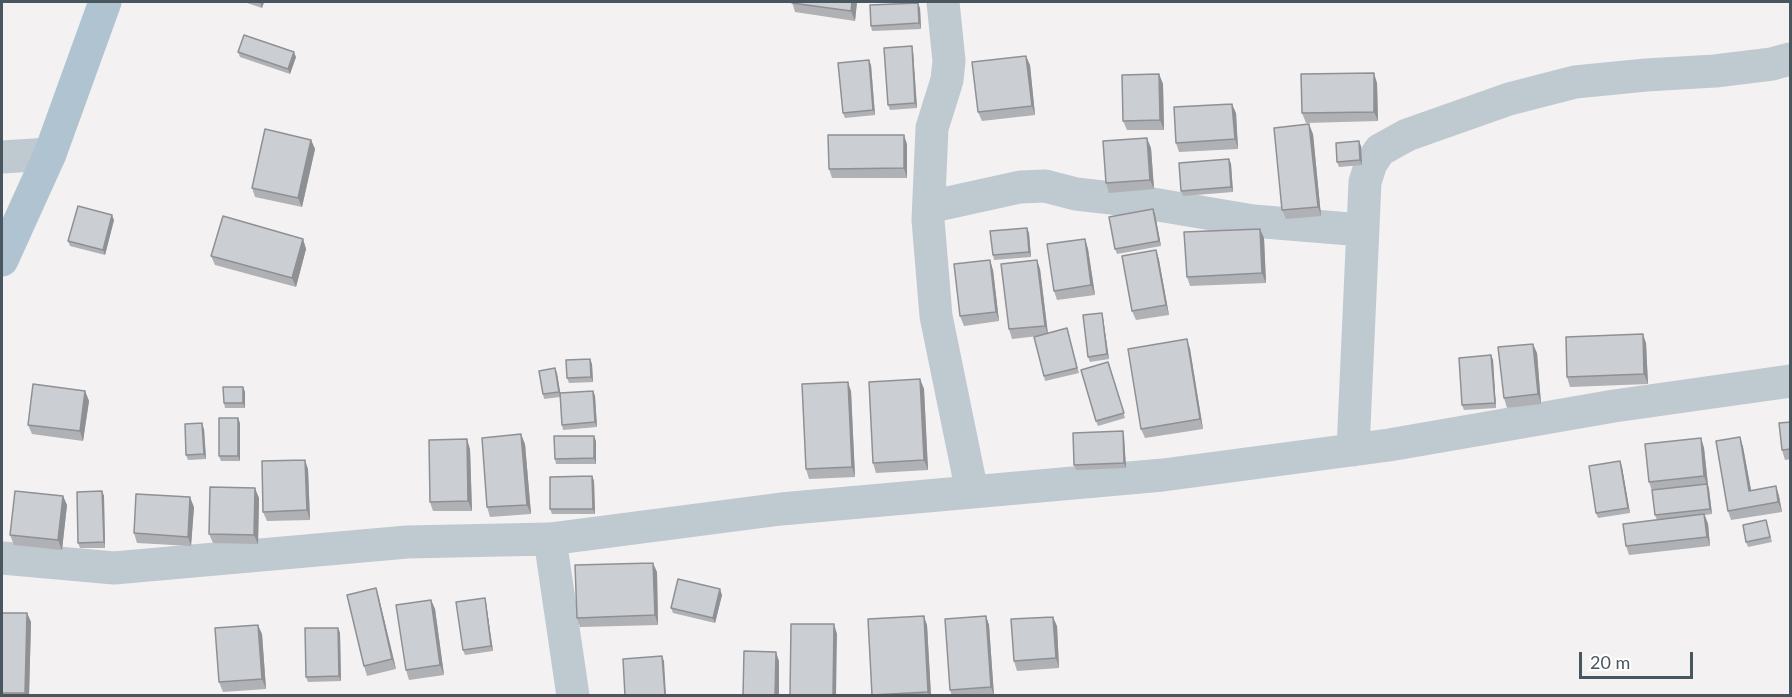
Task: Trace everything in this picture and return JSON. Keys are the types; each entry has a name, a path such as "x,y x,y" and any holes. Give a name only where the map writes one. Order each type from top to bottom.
{"main road":[{"path":"2,260 50,154 105,2"}],"street":[{"path":"943,2 949,61 947,80 932,128 928,220 936,316 972,492"},
{"path":"1353,450 1365,182 1371,163 1380,150 1407,135 1509,99 1575,82 1715,71 1772,64 1791,59"},
{"path":"2,158 50,154"},
{"path":"929,207 1020,187 1045,186 1076,194 1129,200 1253,221 1362,230"},
{"path":"2,558 114,568 407,542 550,539 781,509 1163,475 1389,445 1614,406 1791,381"},
{"path":"550,539 573,696"}],"building":[{"path":"792,2 852,2 851,11"},
{"path":"918,3 919,23 871,26 870,5"},
{"path":"244,35 294,52 288,69 238,52"},
{"path":"912,46 915,103 888,105 884,48"},
{"path":"1026,56 1032,106 978,112 972,62"},
{"path":"869,60 873,110 843,113 838,63"},
{"path":"1374,73 1374,112 1302,113 1301,74"},
{"path":"1159,74 1160,120 1123,121 1122,75"},
{"path":"1232,104 1235,139 1176,143 1174,107"},
{"path":"1309,124 1318,207 1282,210 1274,128"},
{"path":"265,129 311,140 298,198 252,188"},
{"path":"828,135 904,135 904,168 829,169"},
{"path":"1147,138 1150,180 1106,183 1103,141"},
{"path":"1359,141 1360,160 1337,162 1336,143"},
{"path":"1229,159 1231,187 1181,191 1179,163"},
{"path":"78,206 112,215 103,250 68,241"},
{"path":"1153,209 1159,241 1115,249 1109,217"},
{"path":"223,216 303,239 292,278 211,256"},
{"path":"1027,228 1029,252 993,255 990,231"},
{"path":"1260,229 1262,273 1187,277 1184,232"},
{"path":"1085,239 1091,285 1054,291 1047,244"},
{"path":"1156,250 1166,305 1132,311 1122,256"},
{"path":"990,260 996,312 960,316 954,264"},
{"path":"1037,260 1045,326 1009,329 1001,264"},
{"path":"1102,313 1107,354 1088,357 1083,315"},
{"path":"1067,328 1077,368 1044,376 1034,337"},
{"path":"1643,334 1644,374 1567,377 1566,337"},
{"path":"1187,339 1200,419 1141,429 1128,349"},
{"path":"1533,344 1538,394 1504,398 1498,347"},
{"path":"1491,355 1495,403 1462,405 1459,358"},
{"path":"590,359 591,377 567,378 566,360"},
{"path":"1108,362 1124,413 1096,421 1081,370"},
{"path":"555,368 559,392 543,394 539,371"},
{"path":"920,379 924,460 873,463 869,382"},
{"path":"848,382 852,467 806,469 802,384"},
{"path":"33,384 85,391 80,431 28,425"},
{"path":"223,387 243,387 243,403 224,403"},
{"path":"593,391 595,422 562,425 560,393"},
{"path":"219,418 238,418 238,456 219,456"},
{"path":"1791,422 1791,449 1782,450 1779,423"},
{"path":"202,423 204,454 186,455 185,424"},
{"path":"1123,431 1124,463 1074,465 1073,433"},
{"path":"521,434 527,505 487,507 482,438"},
{"path":"554,436 594,436 594,458 555,459"},
{"path":"1740,437 1749,491 1776,486 1778,502 1728,511 1716,441"},
{"path":"1701,438 1704,476 1649,482 1645,444"},
{"path":"467,439 468,501 430,502 429,440"},
{"path":"305,460 307,510 263,512 262,461"},
{"path":"1620,461 1628,508 1596,513 1589,466"},
{"path":"592,476 593,509 550,509 550,477"},
{"path":"1707,484 1710,509 1655,515 1652,490"},
{"path":"210,487 255,488 254,535 209,534"},
{"path":"15,491 63,496 58,540 10,535"},
{"path":"102,491 104,542 78,543 77,492"},
{"path":"136,494 190,497 188,537 134,533"},
{"path":"1704,514 1707,537 1626,546 1623,524"},
{"path":"1766,520 1770,537 1746,542 1743,525"},
{"path":"653,563 655,615 577,618 575,565"},
{"path":"678,579 720,589 713,618 671,608"},
{"path":"376,588 392,659 364,666 347,595"},
{"path":"485,598 491,646 463,650 456,602"},
{"path":"431,600 440,665 406,670 396,605"},
{"path":"2,613 27,613 25,693 2,693"},
{"path":"924,616 928,692 872,695 868,619"},
{"path":"986,616 991,687 950,690 945,619"},
{"path":"1053,617 1056,658 1014,661 1011,619"},
{"path":"791,624 834,624 833,696 790,696"},
{"path":"258,625 262,679 219,682 215,628"},
{"path":"305,628 338,628 339,676 306,677"},
{"path":"744,651 776,652 775,696 743,696"},
{"path":"662,656 665,695 625,696 623,659"}]}
